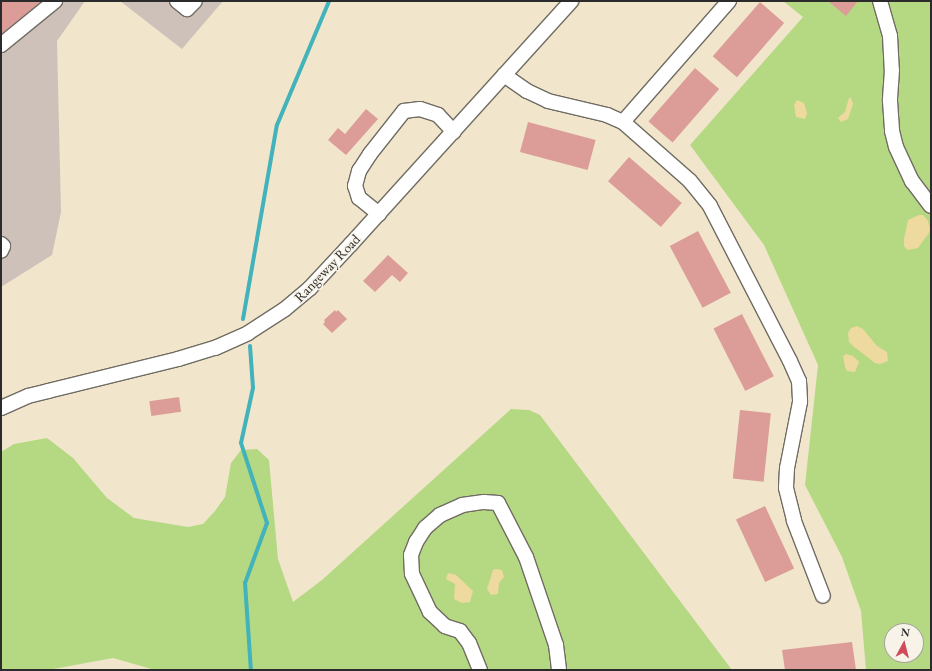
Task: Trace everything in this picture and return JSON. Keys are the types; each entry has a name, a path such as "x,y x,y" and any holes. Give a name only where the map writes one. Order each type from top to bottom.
{"street":[{"path":"1,45 55,1"},
{"path":"177,1 187,9 195,1"},
{"name":"Rangeway Road","path":"1,408 28,396 48,390 202,352 264,325 296,301 379,214 571,1"},
{"path":"623,122 729,1"},
{"path":"880,1 890,36 892,70 890,101 892,131 896,147 912,181 931,206"},
{"path":"504,75 527,91 548,101 607,115 623,122 690,181 710,206 799,381 800,402 787,468 786,488 794,521 823,596"},
{"path":"379,214 359,198 355,186 359,172 370,154 404,111 420,109 438,116 454,132"},
{"path":"1,244 3,246 1,251"},
{"path":"480,670 469,643 460,631 445,626 430,612 412,574 411,555 416,542 425,528 440,515 462,505 484,502 498,503 526,557 556,645 559,670"}],"shaded area":[{"path":"1,1 85,1 57,41 61,212 52,255 1,287"},
{"path":"120,1 223,1 182,49"}],"green space":[{"path":"783,1 931,1 931,670 866,670 861,611 842,557 805,485 818,365 764,245 690,145 803,17"},
{"path":"511,409 529,410 540,415 732,670 155,670 113,658 48,670 1,670 1,452 14,444 47,438 73,458 107,498 134,518 188,527 203,524 225,497 231,463 241,450 257,449 269,460 278,559 293,602 322,580"}],"sand":[{"path":"849,98 851,98 853,104 848,119 841,122 838,118 845,112"},
{"path":"797,100 804,103 807,113 805,119 796,117 794,105"},
{"path":"919,215 923,215 928,221 930,229 929,233 918,248 907,250 904,246 904,239 908,220"},
{"path":"857,326 863,329 877,346 887,352 888,361 880,364 875,363 849,342 848,333 851,328"},
{"path":"846,354 853,356 859,362 855,372 847,371 845,367 843,356"},
{"path":"493,570 502,570 504,577 499,583 498,594 491,595 487,589"},
{"path":"448,573 456,575 473,591 470,602 462,603 454,599 455,584 446,579"}],"building":[{"path":"1,1 42,1 1,34"},
{"path":"828,1 858,1 846,16"},
{"path":"760,2 784,23 737,77 713,56"},
{"path":"695,68 719,89 673,143 648,122"},
{"path":"366,109 378,119 346,155 328,140 338,128 345,134"},
{"path":"528,122 596,140 588,170 520,152"},
{"path":"629,157 682,203 661,227 608,181"},
{"path":"698,231 731,293 703,308 670,246"},
{"path":"388,255 408,273 400,282 392,275 375,292 363,281"},
{"path":"335,310 336,312 338,310 347,319 332,333 323,324 325,322 324,320"},
{"path":"742,314 774,376 745,391 713,329"},
{"path":"179,397 181,412 151,416 149,401"},
{"path":"740,410 771,413 764,482 733,479"},
{"path":"765,506 794,569 765,582 736,520"},
{"path":"852,642 856,670 785,670 782,650"}],"waterway":[{"path":"243,319 277,125 329,1"},
{"path":"250,346 253,388 241,443 267,523 245,583 251,670"}]}
